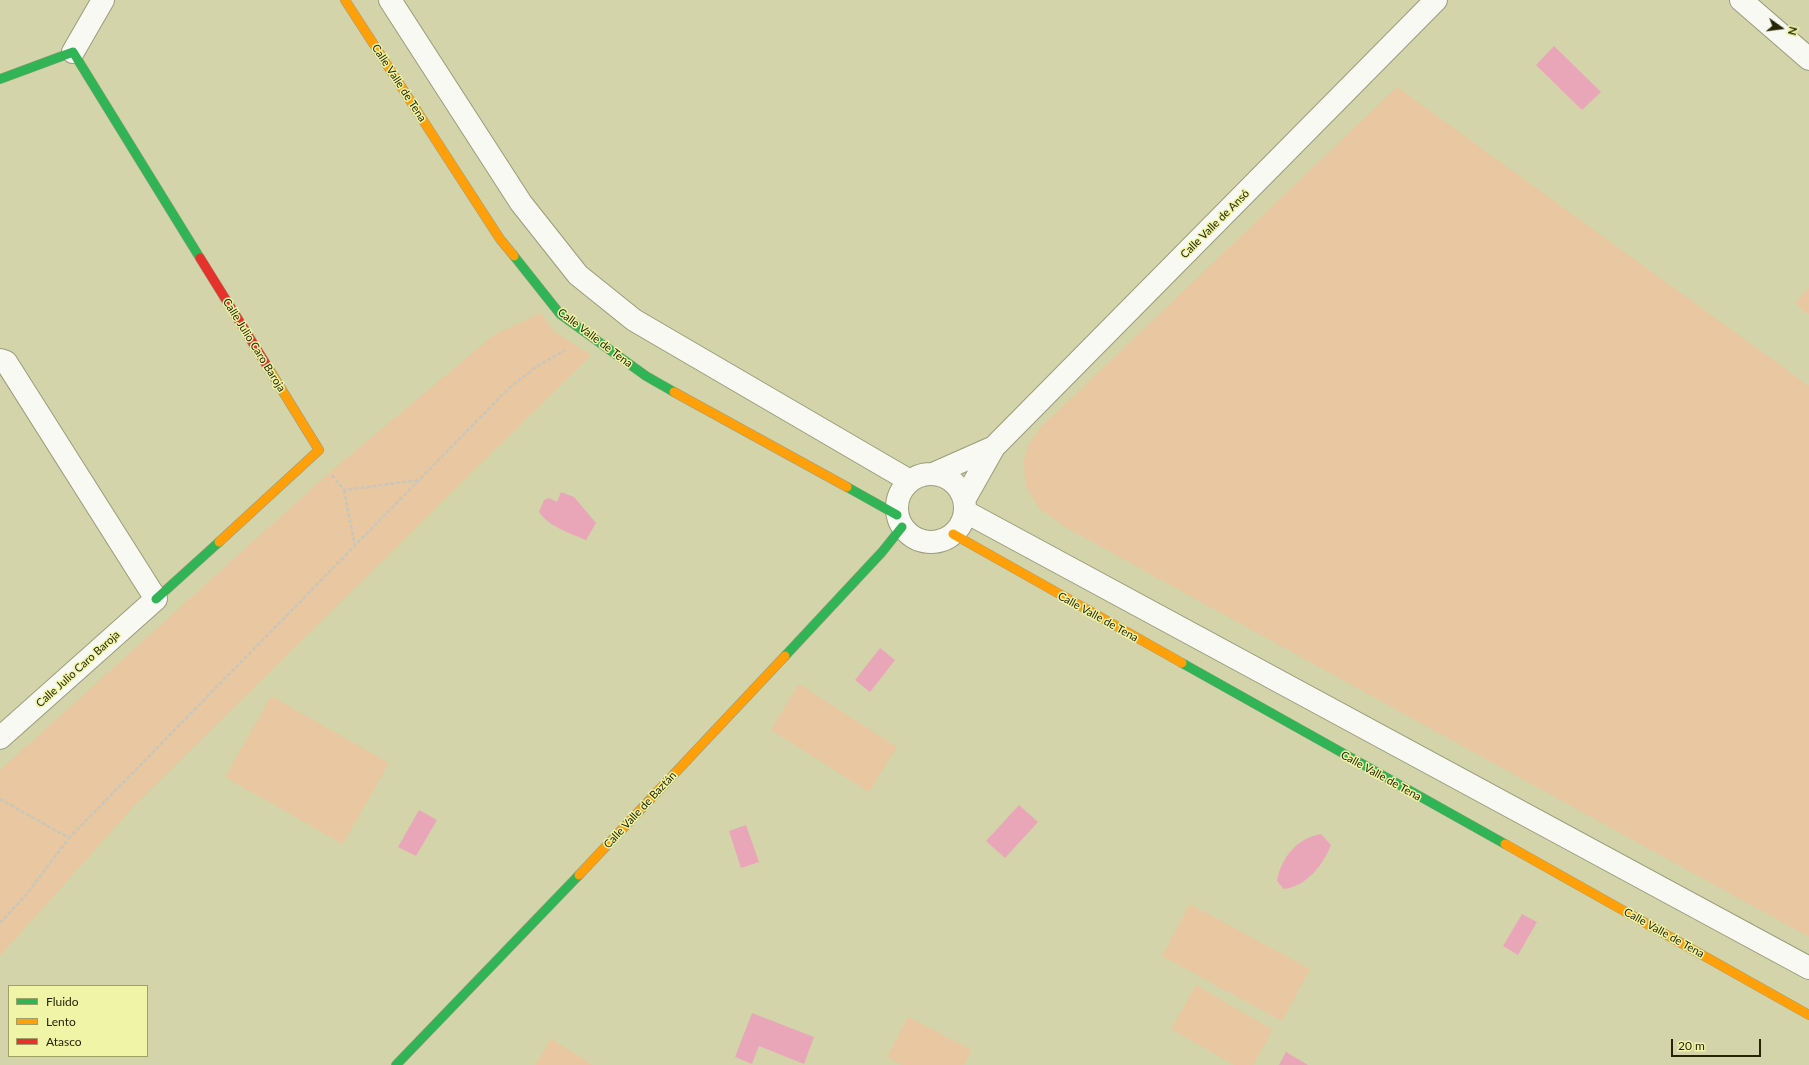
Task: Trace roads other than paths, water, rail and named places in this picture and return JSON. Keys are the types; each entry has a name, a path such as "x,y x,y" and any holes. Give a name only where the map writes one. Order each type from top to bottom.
{"street":[{"path":"0,78 73,52 103,0"},
{"name":"Calle Valle de Tena","path":"345,0 500,239 560,314 646,376 900,521"},
{"path":"390,0 521,203 578,275 634,320 910,481"},
{"name":"Calle Valle de Ansó","path":"965,506 994,447 1436,0"},
{"path":"1741,0 1809,59"},
{"name":"Calle Julio Caro Baroja","path":"0,738 156,599 319,450 73,52"},
{"path":"0,360 6,362 156,599"},
{"name":"Calle Valle de Ansó","path":"933,474 994,447"},
{"path":"925,474 933,474 944,476 953,482 960,490 965,506 963,521 953,534 943,540 932,543 920,541 910,535 900,521 897,505 899,496 910,481 925,474"},
{"path":"965,506 1809,968"},
{"name":"Calle Valle de Baztán","path":"396,1065 586,867 882,552 900,521"},
{"name":"Calle Valle de Tena","path":"953,534 1809,1015"},
{"path":"882,552 920,541"}]}
